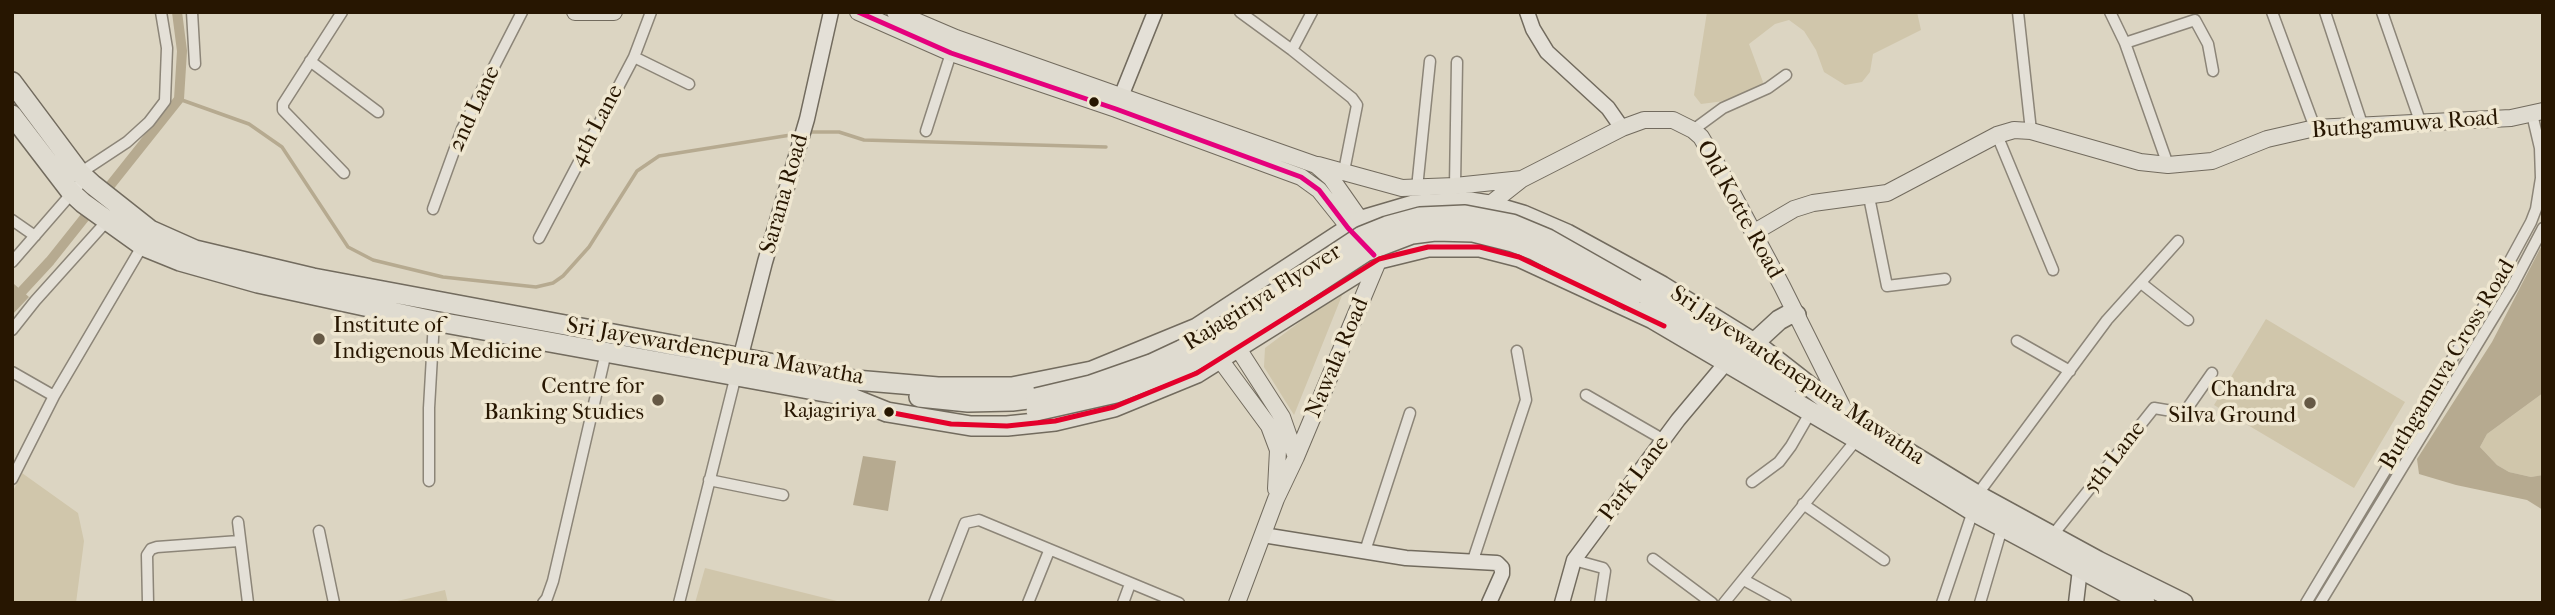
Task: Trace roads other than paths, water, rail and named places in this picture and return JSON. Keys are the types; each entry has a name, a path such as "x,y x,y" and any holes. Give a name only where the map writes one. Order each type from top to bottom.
{"highway":[{"name":"Sri Jayewardenepura Mawatha","path":"12,82 83,187"},
{"name":"Sri Jayewardenepura Mawatha","path":"12,115 112,214 180,261 257,283 434,321 606,352 738,367"},
{"name":"Sri Jayewardenepura Mawatha","path":"146,238 313,278 845,388 1013,387 1101,368 1198,328 1355,224 1413,205 1479,204 1523,215 1567,234 1662,286 1755,343 1845,414 1975,503 2003,528 2145,603"},
{"name":"Rajagiriya Flyover","path":"845,388 968,402 1023,400 1091,385 1151,364 1213,334 1362,236 1405,220 1465,215 1500,220 1548,239 1682,315 1765,368 1845,414"},
{"name":"Rajagiriya Flyover","path":"845,388 939,412 986,415 1036,411 1098,398 1150,381 1210,352 1365,252 1412,234 1453,231 1488,235 1534,250 1765,377 1857,439"},
{"name":"Sri Jayewardenepura Mawatha","path":"845,388 887,412 971,426 1007,426 1055,421 1114,407 1197,373 1379,259 1428,247 1480,247 1519,257 1653,319 1725,364 1975,503 2052,537 2183,603"},
{"path":"1755,343 1779,320 1790,314 1796,315"},
{"path":"1101,368 1152,361 1160,369 1158,378 1114,407"}],"main road":[{"path":"575,12 614,12"},
{"path":"859,12 1119,103 1305,180 1355,224"},
{"path":"895,12 954,45"},
{"name":"Old Kotte Road","path":"1119,103 1314,164 1410,188 1522,179"},
{"name":"Buthgamuwa Road","path":"1753,233 1794,209 1813,203 1887,193 1924,176 1997,135 2014,130 2031,131 2140,162 2168,165 2211,161 2267,139 2315,128 2511,118 2537,112"},
{"name":"Old Kotte Road","path":"1479,204 1622,128 1654,118 1673,120 1693,130 1707,147 1812,345 1845,414"},
{"path":"1305,180 1314,164 1331,178 1355,224 1379,259"},
{"path":"1410,188 1479,204"},
{"name":"Nawala Road","path":"1237,603 1276,499 1379,259"},
{"name":"Nawala Road","path":"1216,317 1282,417 1296,457"},
{"name":"Nawala Road","path":"1198,328 1269,426 1278,450 1276,499"},
{"path":"1791,369 1800,370 1807,367 1812,345"}],"street":[{"path":"12,262 149,122 165,101 167,48 161,12"},
{"path":"192,12 195,64"},
{"path":"342,12 283,104 283,110 344,173"},
{"name":"2nd Lane","path":"433,209 462,128 522,12"},
{"name":"4th Lane","path":"539,239 634,57 651,12"},
{"name":"Sarana Road","path":"738,367 765,262 807,119 831,12"},
{"path":"1119,103 1155,12"},
{"path":"1292,50 1312,12"},
{"path":"1527,12 1533,29 1547,52 1608,108 1622,128"},
{"path":"2018,12 2031,131"},
{"path":"2110,12 2125,43 2168,165"},
{"path":"2272,12 2315,128"},
{"path":"2325,12 2361,124"},
{"path":"2382,12 2420,121"},
{"path":"1244,13 1352,98 1357,105 1344,171"},
{"path":"2125,43 2195,20 2208,44 2213,71"},
{"path":"926,131 954,45"},
{"path":"634,57 689,84"},
{"path":"310,61 378,112"},
{"path":"1410,188 1430,61"},
{"path":"1455,186 1457,62"},
{"path":"1693,130 1723,108 1769,88 1786,75"},
{"name":"Buthgamuva Cross Road","path":"2306,603 2500,279 2536,209 2541,177 2537,112"},
{"path":"1997,135 2053,270"},
{"path":"1869,197 1887,286 1945,279"},
{"path":"1479,204 1480,247"},
{"path":"12,330 112,214"},
{"path":"12,220 35,236"},
{"name":"Buthgamuva Cross Road","path":"2320,603 2512,287 2543,228"},
{"path":"12,478 54,396 146,238"},
{"path":"1942,603 1975,503 2107,320 2178,241"},
{"path":"2141,283 2189,320"},
{"path":"429,481 429,408 434,321"},
{"path":"2465,338 2477,345"},
{"path":"2017,341 2070,371"},
{"path":"1472,563 1526,400 1517,351"},
{"path":"543,603 553,581 606,352"},
{"name":"Park Lane","path":"1562,603 1574,560 1725,364"},
{"path":"679,603 738,367"},
{"path":"12,372 54,396"},
{"name":"5th Lane","path":"2052,537 2154,408 2184,413 2211,373"},
{"path":"1586,395 1664,440"},
{"path":"1365,551 1410,412"},
{"path":"1752,482 1779,462 1810,412"},
{"path":"1724,603 1857,439"},
{"path":"709,480 783,495"},
{"path":"1803,504 1884,560"},
{"path":"934,603 965,523 979,520 1179,603"},
{"path":"238,522 248,603"},
{"path":"1980,603 2003,528"},
{"path":"319,530 334,603"},
{"path":"1263,536 1406,558 1497,564 1502,568 1502,574 1489,603"},
{"path":"148,603 147,555 151,549 239,541"},
{"path":"1028,603 1049,551"},
{"path":"1653,558 1712,603"},
{"path":"1574,560 1604,568 1600,603"},
{"path":"2076,603 2080,569"},
{"path":"1744,580 1786,603"},
{"path":"1123,603 1130,584"}],"waterway":[{"path":"12,302 50,261 179,99 182,51 177,12"},
{"path":"179,99 249,124 282,147 348,247 373,260 443,277 536,287 553,283 563,276 589,247 637,171 659,156 797,134"},
{"path":"808,132 839,132 864,140 1106,147"}],"place":[{"name":"Institute of Indigenous Medicine","path":"319,339"},
{"name":"Centre for Banking Studies","path":"658,400"},
{"name":"Chandra Silva Ground","path":"2310,403"},
{"name":"Rajagiriya","path":"889,412"}]}
